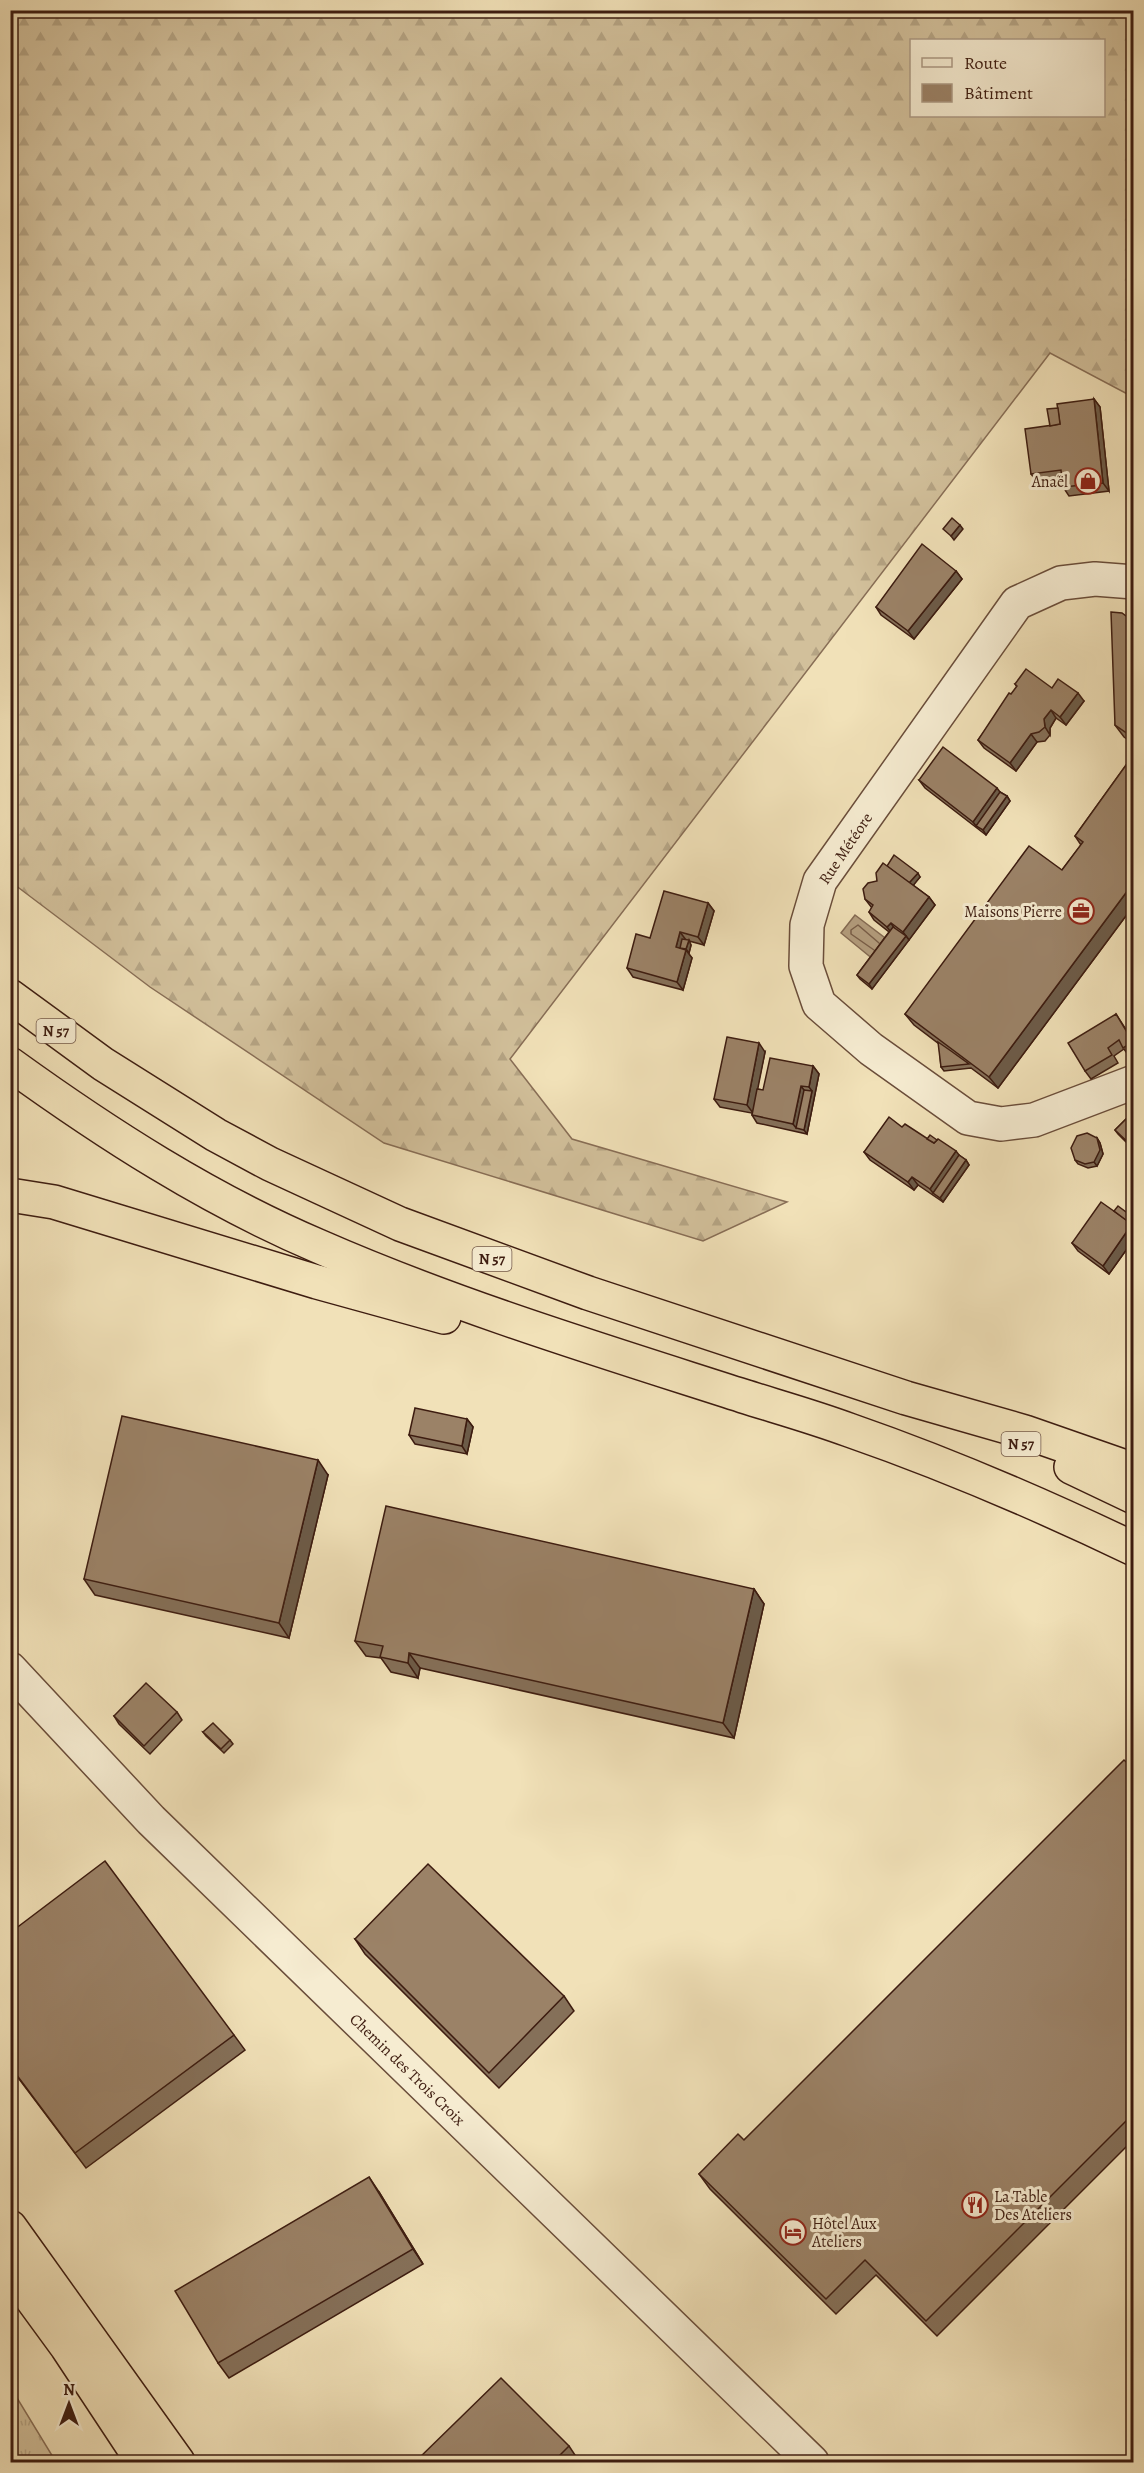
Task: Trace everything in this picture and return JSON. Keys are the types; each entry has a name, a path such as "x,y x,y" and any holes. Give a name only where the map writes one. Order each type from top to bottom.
{"highway":[{"name":"N 57","path":"10,996 160,1103 270,1164 390,1220 588,1293 906,1398 1025,1432 1134,1470"},
{"path":"10,1064 76,1112 163,1166 315,1245 471,1307 845,1428 939,1462 1035,1501 1134,1549"},
{"path":"10,1195 54,1202 317,1282 740,1395"},
{"name":"N 57","path":"906,1398 1035,1450 1134,1497"},
{"path":"10,2227 178,2463"},
{"path":"10,2269 68,2348 143,2463"}],"street":[{"name":"Rue Météore","path":"1134,582 1095,579 1060,583 1017,603 820,881 807,925 806,966 819,1004 871,1049 968,1118 1001,1124 1034,1120 1134,1082"},
{"name":"Chemin des Trois Croix","path":"10,1669 151,1820 812,2463"}],"green space":[{"path":"10,11 1133,11 1133,397 1050,353 510,1059 572,1139 787,1202 703,1241 384,1143 150,987 11,882"},
{"path":"11,2388 56,2462 11,2462"}],"water":[{"path":"855,915 889,941 874,960 841,933"}],"building":[{"path":"1094,399 1103,483 1063,487 1061,470 1031,474 1025,429 1060,424 1057,404"},
{"path":"1058,408 1060,424 1050,426 1047,409"},
{"path":"952,518 960,525 951,536 943,529"},
{"path":"922,544 956,571 908,631 876,607"},
{"path":"1111,612 1122,613 1134,622 1134,738 1115,725"},
{"path":"1026,669 1052,688 1058,679 1078,693 1060,717 1051,710 1044,719 1045,727 1031,734 1010,763 978,740 1009,693 1011,694 1017,686 1015,684"},
{"path":"943,747 997,788 973,822 919,780"},
{"path":"1134,754 1134,882 989,1077 905,1014 1029,846 1062,870 1083,842 1075,836"},
{"path":"1000,792 1007,796 983,830 976,826"},
{"path":"894,855 918,873 909,883 887,866"},
{"path":"883,863 929,897 903,932 891,923 887,927 869,912 873,905 865,899 863,889 868,883 877,881 876,873"},
{"path":"664,891 708,903 698,937 680,932 676,947 686,950 677,982 627,968 636,934 650,938"},
{"path":"893,927 906,936 869,984 857,975"},
{"path":"682,939 689,940 686,949 680,948"},
{"path":"1116,1014 1133,1042 1123,1048 1119,1040 1108,1048 1112,1055 1085,1071 1068,1043"},
{"path":"727,1037 759,1043 747,1105 714,1099"},
{"path":"938,1042 951,1051 969,1064 941,1067"},
{"path":"770,1058 813,1066 809,1087 801,1086 793,1124 752,1115 757,1089 763,1090"},
{"path":"804,1090 812,1091 804,1130 796,1128"},
{"path":"1134,1113 1134,1148 1115,1130"},
{"path":"889,1117 902,1127 905,1124 934,1143 938,1139 956,1151 930,1189 912,1177 908,1182 864,1152"},
{"path":"1087,1133 1097,1138 1100,1150 1094,1162 1085,1164 1075,1160 1071,1148 1077,1136"},
{"path":"930,1135 937,1140 934,1143 927,1139"},
{"path":"959,1155 966,1160 940,1198 933,1193"},
{"path":"1101,1202 1132,1224 1103,1266 1072,1243"},
{"path":"1118,1206 1130,1215 1126,1220 1114,1211"},
{"path":"415,1408 467,1419 462,1446 409,1435"},
{"path":"122,1416 318,1460 279,1623 84,1579"},
{"path":"386,1506 754,1589 723,1723 409,1653 408,1663 380,1657 383,1646 355,1641"},
{"path":"146,1683 177,1712 144,1746 114,1716"},
{"path":"213,1723 230,1740 221,1749 203,1732"},
{"path":"1124,1760 1134,1769 1134,2113 926,2321 865,2260 826,2299 699,2174 738,2134 744,2140"},
{"path":"105,1861 234,2035 75,2153 10,2066 10,1923 15,1929"},
{"path":"428,1864 564,1996 489,2073 355,1939"},
{"path":"369,2177 413,2249 218,2363 175,2291"},
{"path":"501,2378 569,2446 552,2463 414,2463"}],"place":[{"name":"Anaël","path":"1088,481"},
{"name":"Maisons Pierre","path":"1081,911"},
{"name":"La Table Des Ateliers","path":"975,2205"},
{"name":"Hôtel Aux Ateliers","path":"793,2232"}]}
